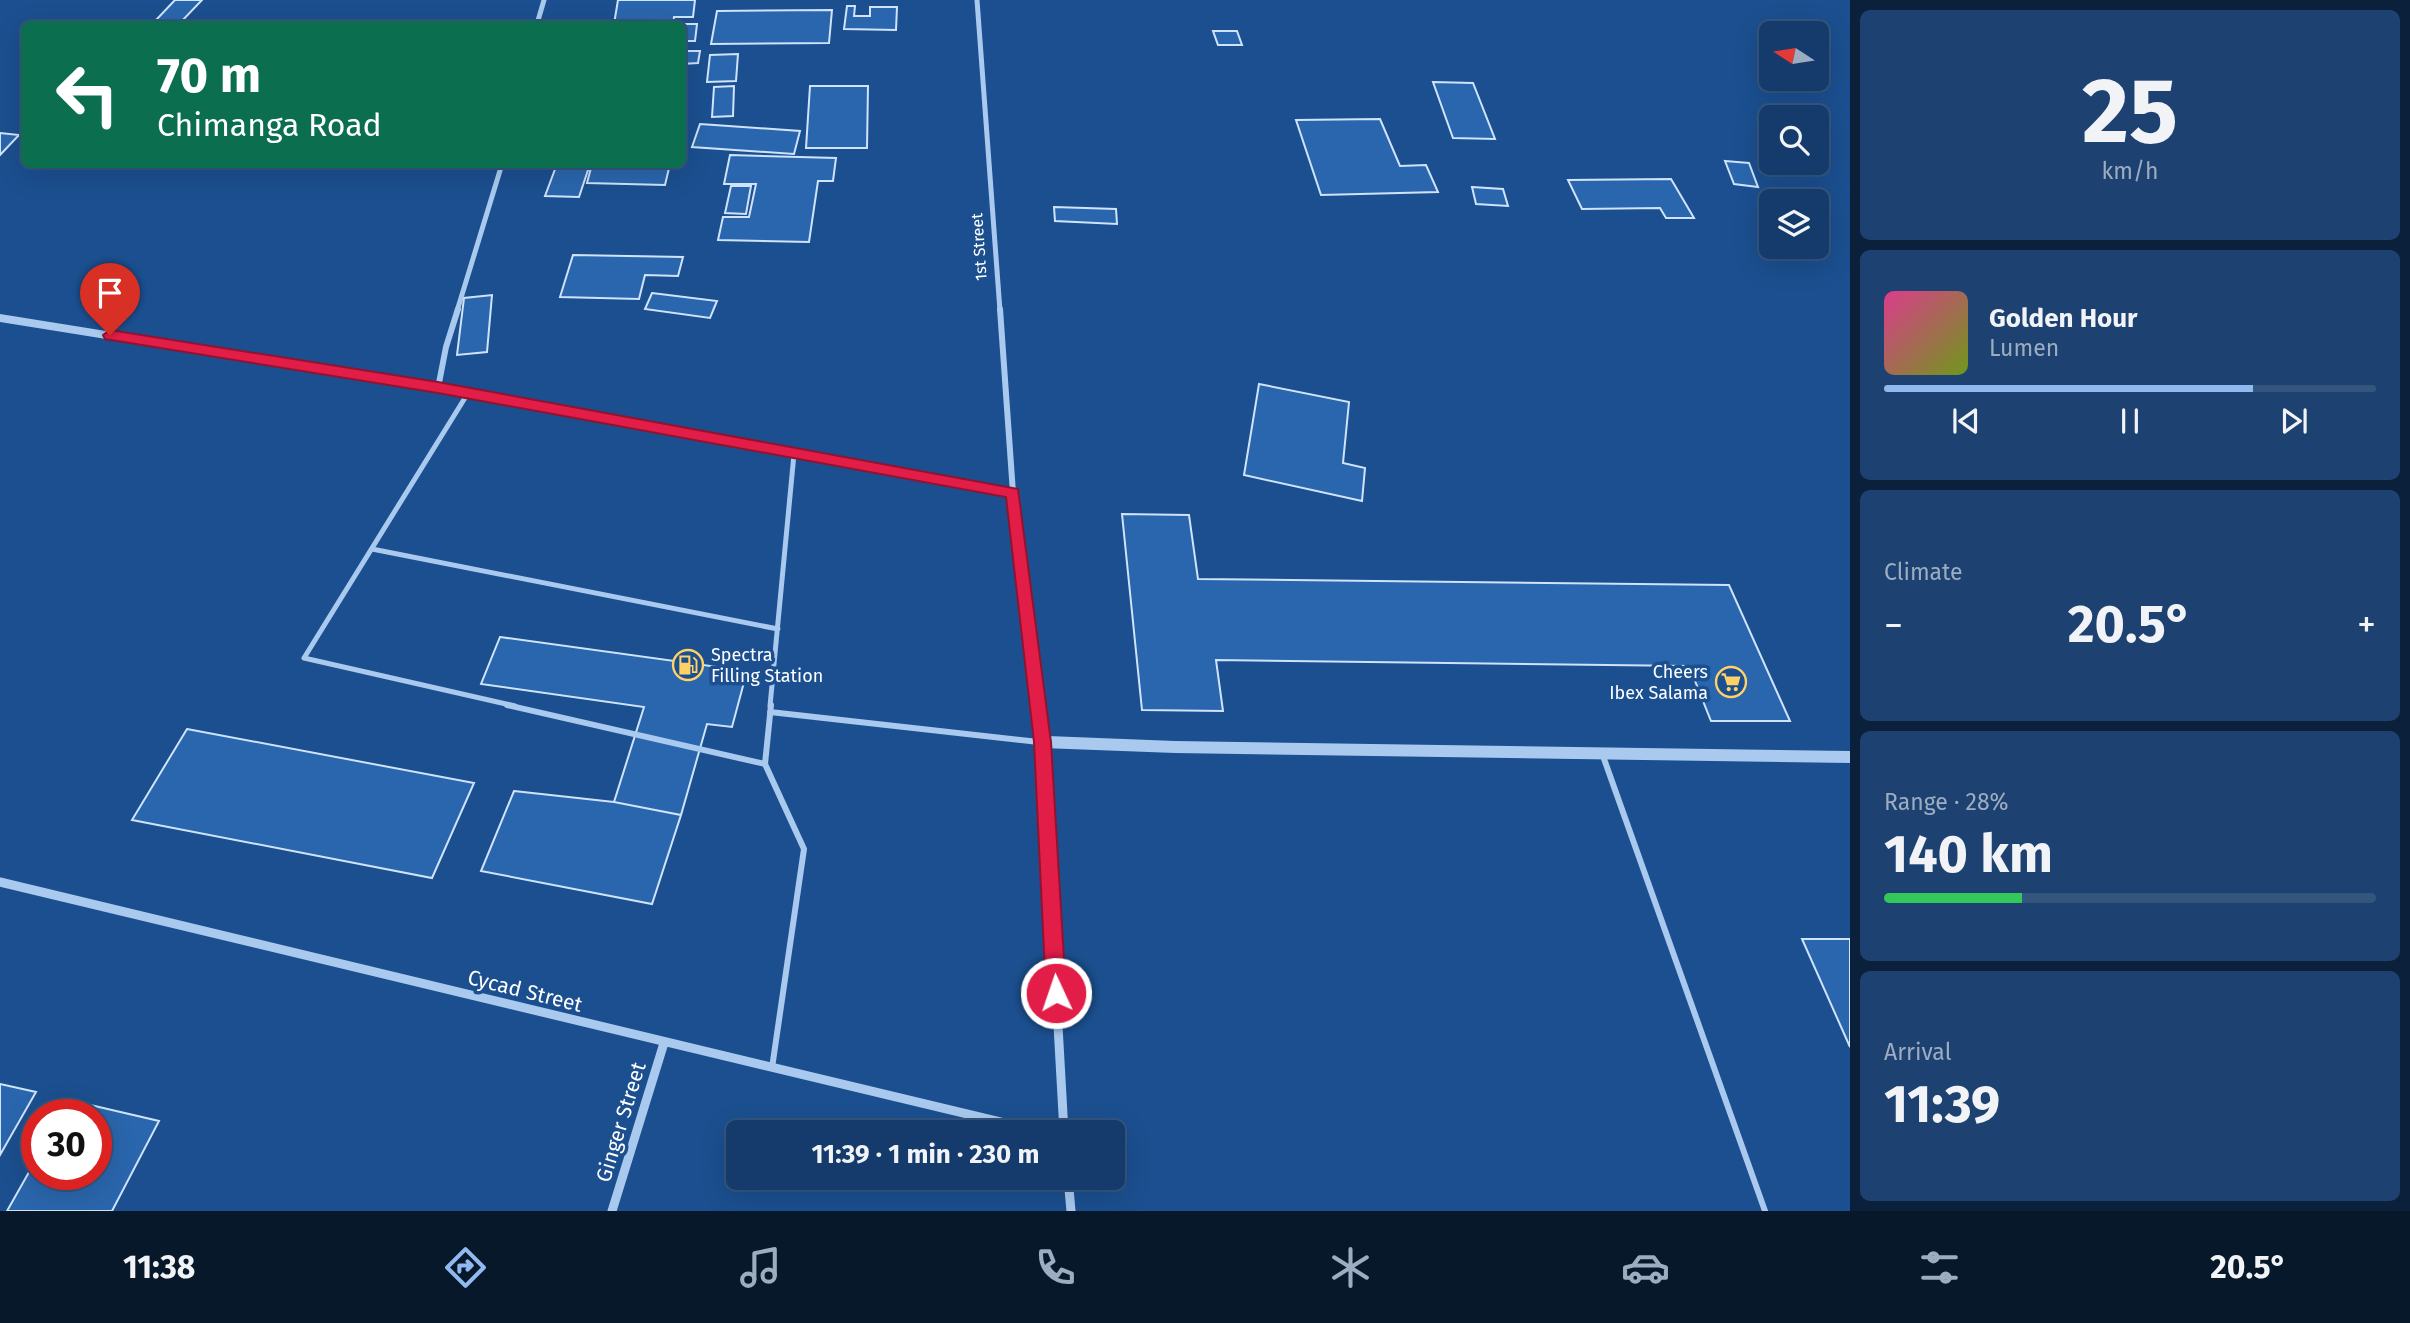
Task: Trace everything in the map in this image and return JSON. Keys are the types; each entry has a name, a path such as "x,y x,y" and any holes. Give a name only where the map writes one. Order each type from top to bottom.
{"street":[{"path":"538,21 544,0"},
{"name":"1st Street","path":"977,0 1013,493"},
{"path":"438,388 446,347 501,168"},
{"path":"0,318 468,393 1013,493 1042,742 1063,1120"},
{"path":"1042,742 1175,747 1850,757"},
{"name":"Cycad Street","path":"0,882 991,1120"},
{"name":"Ginger Street","path":"612,1211 664,1042"},
{"path":"1069,1190 1071,1211"}],"lane":[{"path":"468,393 304,658 765,764"},
{"path":"772,1068 804,849 765,764 794,453"},
{"path":"372,549 778,629"},
{"path":"770,712 1042,742"},
{"path":"1602,754 1765,1211"}],"building":[{"path":"175,0 202,0 182,21 156,20"},
{"path":"618,0 695,0 693,17 674,17 673,21 614,21"},
{"path":"847,6 855,6 854,16 870,16 870,7 897,7 896,30 844,29"},
{"path":"832,10 829,43 711,44 717,11"},
{"path":"686,24 697,24 695,41 686,41"},
{"path":"1213,31 1237,31 1242,45 1218,45"},
{"path":"686,51 700,51 698,63 686,64"},
{"path":"738,54 736,81 707,82 710,55"},
{"path":"1433,82 1473,83 1495,139 1453,138"},
{"path":"734,86 733,116 712,117 714,87"},
{"path":"810,86 868,86 867,148 806,148"},
{"path":"1380,119 1400,166 1426,165 1438,192 1321,195 1296,120"},
{"path":"700,124 800,131 794,154 692,147"},
{"path":"0,133 19,135 0,155"},
{"path":"730,155 836,158 833,181 818,181 809,242 718,240 723,217 749,217 756,184 724,184"},
{"path":"1725,161 1749,163 1758,187 1734,184"},
{"path":"556,168 589,168 579,197 545,196"},
{"path":"591,168 669,168 665,185 587,183"},
{"path":"1671,179 1694,218 1666,218 1660,208 1582,209 1568,180"},
{"path":"731,186 751,186 746,214 725,213"},
{"path":"1472,187 1503,189 1508,206 1476,204"},
{"path":"1054,207 1116,209 1117,224 1055,221"},
{"path":"573,255 683,257 678,276 645,275 639,299 560,297"},
{"path":"652,293 717,301 710,318 645,309"},
{"path":"492,295 487,352 457,355 464,298"},
{"path":"1259,384 1349,402 1343,463 1365,468 1362,501 1244,475"},
{"path":"1122,514 1189,515 1198,579 1729,585 1790,721 1711,721 1689,666 1216,660 1223,711 1142,710"},
{"path":"500,637 747,671 732,727 707,724 681,815 614,802 644,707 481,684"},
{"path":"187,729 474,783 432,878 132,820"},
{"path":"514,791 614,802 681,815 652,904 481,871"},
{"path":"1802,939 1850,939 1850,1047"},
{"path":"0,1084 36,1092 32,1099 21,1099 21,1118 0,1155"},
{"path":"112,1110 159,1121 112,1211 7,1211 21,1186 21,1190 112,1190"}],"place":[{"name":"Spectra Filling Station","path":"688,665"},
{"name":"Cheers Ibex Salama","path":"1731,682"}],"route":[{"path":"110,335 438,388 1013,493 1042,742 1056,993"}]}
